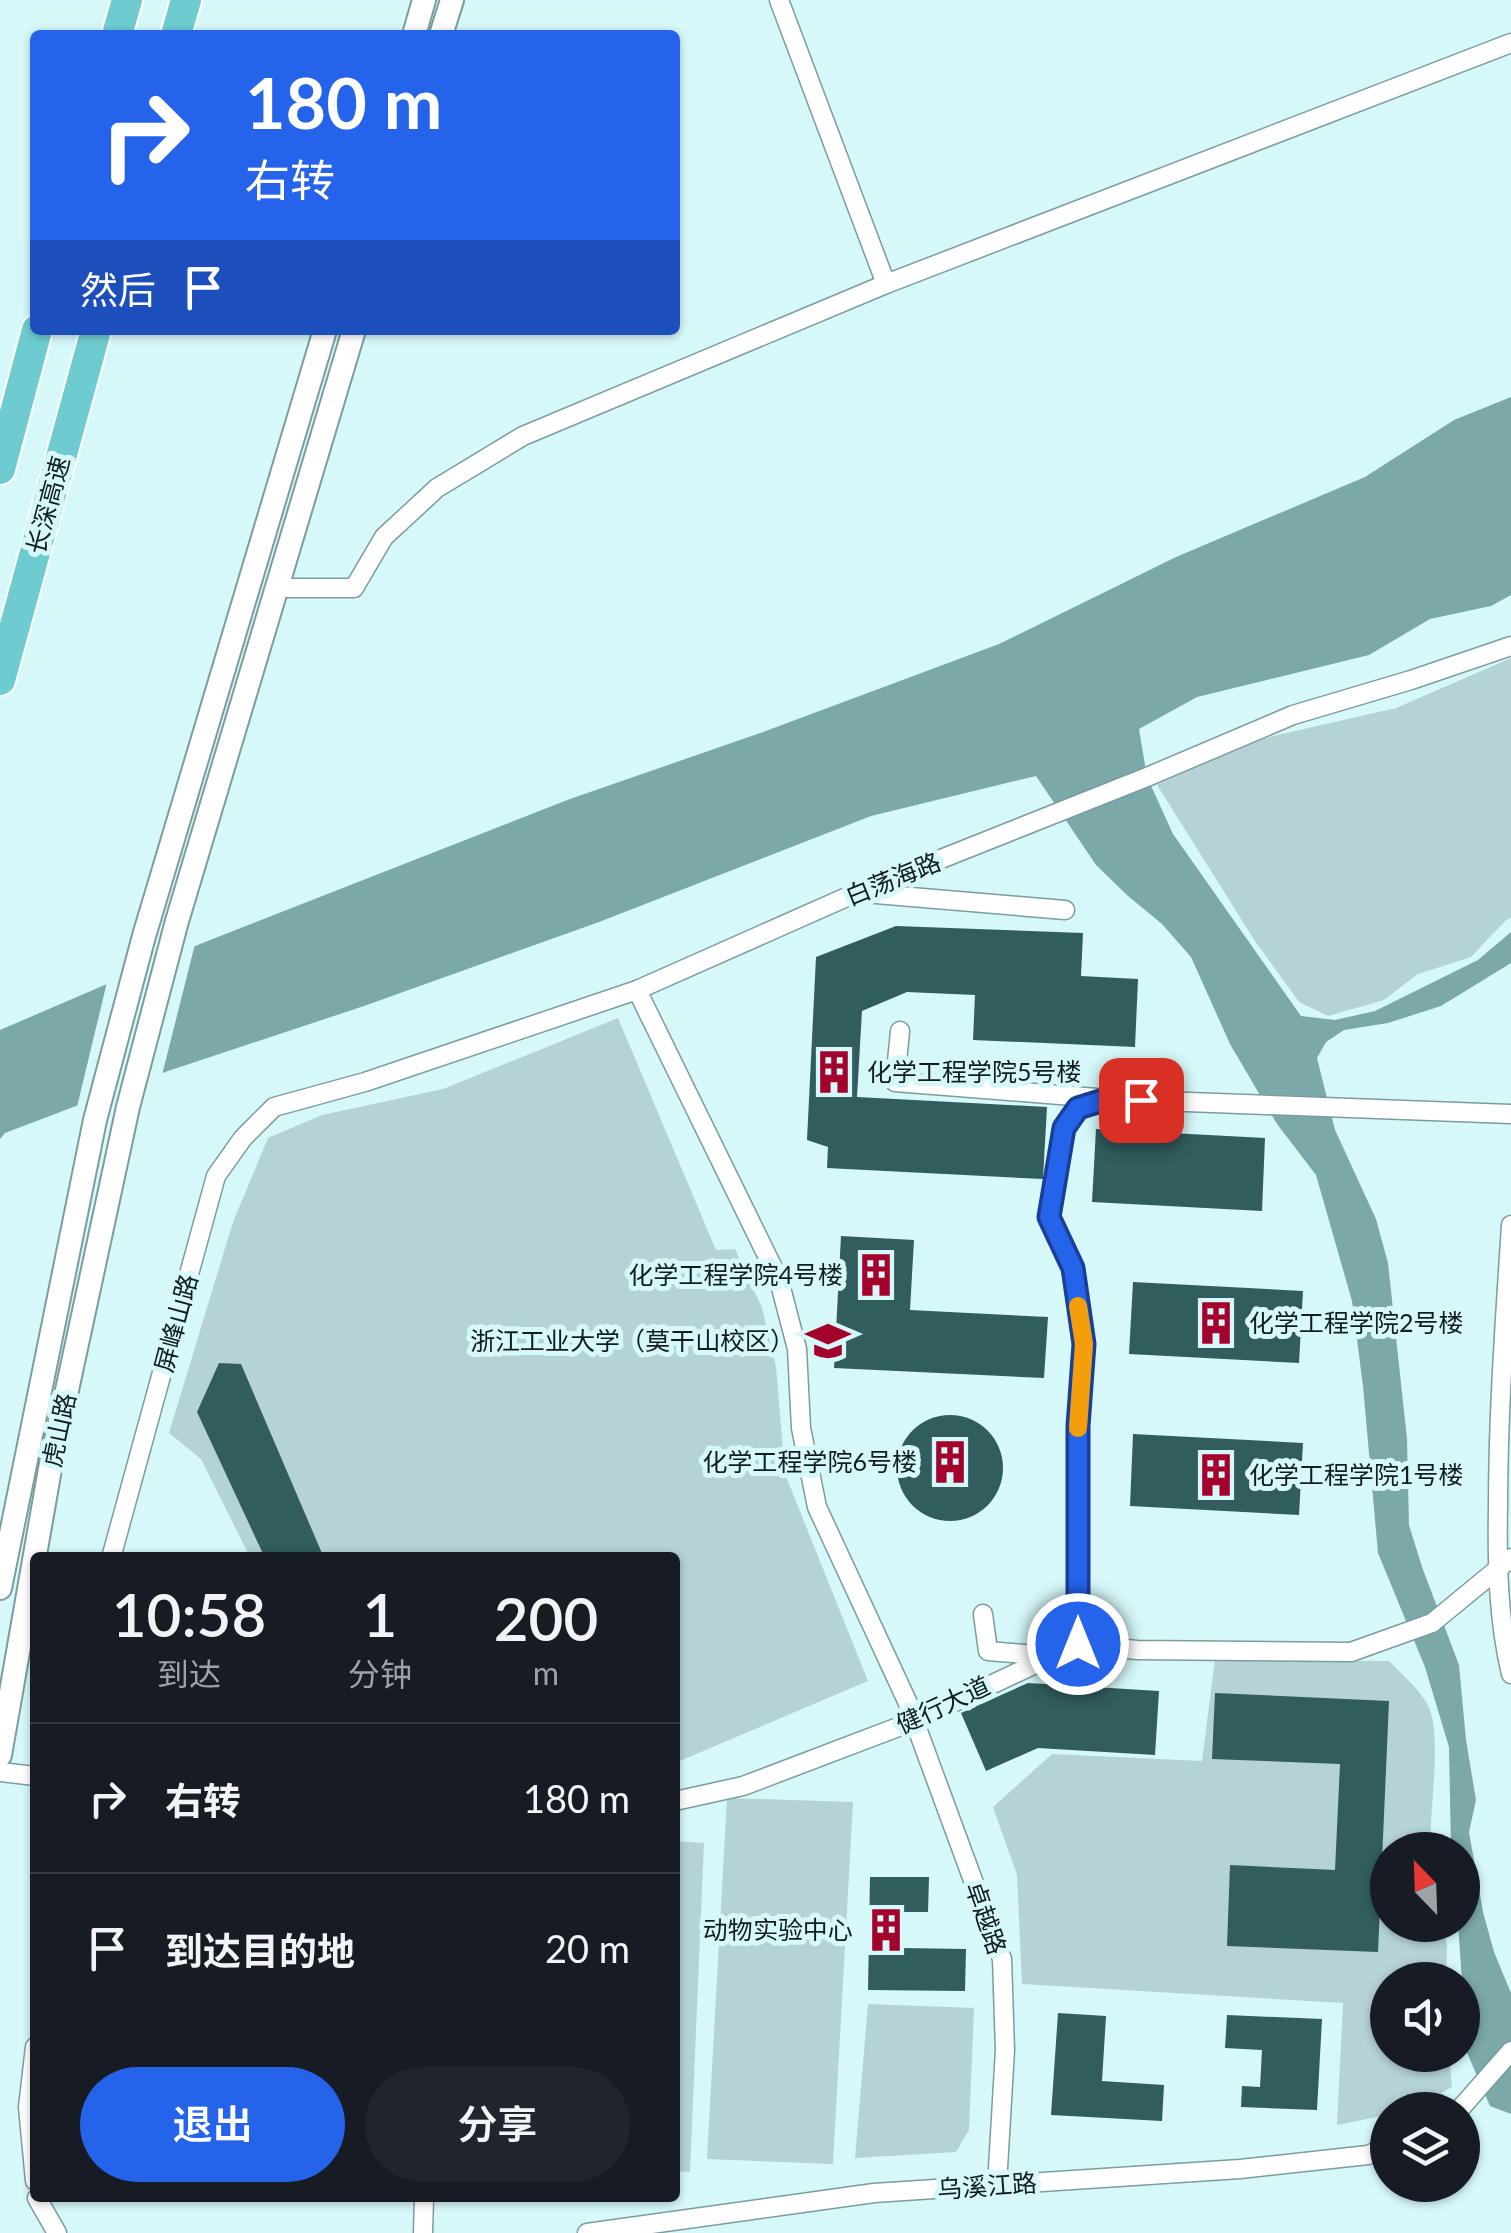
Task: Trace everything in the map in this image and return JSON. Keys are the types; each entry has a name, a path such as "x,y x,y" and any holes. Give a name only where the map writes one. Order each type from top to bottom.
{"highway":[{"path":"119,30 127,0"},
{"path":"177,30 186,0"},
{"path":"0,468 36,335"},
{"name":"长深高速","path":"0,680 95,335"}],"street":[{"path":"415,30 424,0"},
{"path":"443,30 452,0"},
{"path":"779,0 886,284"},
{"path":"277,588 354,588 384,537 437,488 523,436 886,284 1511,43"},
{"name":"虎山路","path":"0,1588 95,1120 144,936 324,335"},
{"name":"虎山路","path":"35,1552 128,1108 177,921 353,335"},
{"name":"白荡海路","path":"274,1107 365,1082 637,990 858,892 1147,778 1293,715 1511,646"},
{"path":"858,892 1065,910"},
{"name":"卓越路","path":"637,990 779,1280 798,1349 801,1428 816,1507 907,1701 1002,1959 1005,2050 997,2185"},
{"path":"900,1031 896,1082 1107,1099 1511,1114"},
{"path":"1078,1644 1078,1426 1084,1344 1073,1268 1049,1217 1064,1128 1078,1108 1107,1099"},
{"name":"屏峰山路","path":"114,1552 216,1176 242,1138 274,1107"},
{"path":"1511,1225 1498,1434 1511,1674"},
{"name":"健行大道","path":"680,1799 743,1786 914,1721 1078,1644 1137,1650 1351,1652 1432,1623 1504,1563"},
{"name":"虎山路","path":"0,1755 30,1583"},
{"path":"983,1614 988,1651 1048,1656"},
{"path":"0,1772 30,1775"},
{"path":"1476,2092 1511,2051"},
{"path":"30,2090 30,2128"},
{"name":"乌溪江路","path":"587,2233 874,2193 1240,2169 1370,2154"},
{"path":"39,2202 58,2233"},
{"path":"423,2233 424,2202"}],"shaded area":[{"path":"1511,397 1511,595 1491,606 1430,619 1369,655 1197,697 1139,729 1147,777 1173,834 1301,1016 1335,1020 1375,1011 1478,960 1511,932 1511,963 1441,1006 1388,1023 1344,1030 1326,1042 1317,1058 1335,1130 1376,1219 1388,1263 1407,1439 1409,1525 1459,1665 1476,1800 1469,1832 1451,1832 1449,1747 1425,1667 1378,1553 1352,1301 1316,1175 1277,1124 1230,1044 1191,957 1162,924 1096,865 1036,776 871,816 599,922 168,1071 5,1133 0,1139 0,1030 200,944 570,799 999,644 1176,557 1365,477 1454,420"},
{"path":"1511,658 1511,918 1471,957 1418,974 1384,1000 1328,1016 1299,1002 1255,941 1157,785 1247,742 1396,708"},
{"path":"618,1018 716,1250 735,1249 762,1308 776,1367 785,1474 868,1681 680,1761 680,1552 248,1552 201,1459 169,1433 233,1222 268,1138 322,1115 443,1089"},
{"path":"1215,1659 1389,1661 1414,1686 1426,1702 1434,1731 1431,1832 1370,1832 1370,1942 1446,1942 1447,1962 1370,1962 1370,2072 1451,2072 1452,2087 1443,2092 1370,2092 1370,2118 1337,2125 1343,2003 1022,1984 1017,1875 993,1807 1052,1754 1202,1761"},
{"path":"727,1798 853,1802 833,2164 707,2159"},
{"path":"680,1841 704,1843 690,2172 680,2171"},
{"path":"1480,1895 1494,1952 1511,1993 1511,2114 1490,2106 1475,2072 1480,2072 1480,1962 1461,1962 1459,1942 1480,1942"},
{"path":"868,2004 974,2008 969,2130 956,2152 855,2158"}],"pier":[{"path":"196,940 161,1079 76,1111 108,978"}],"building":[{"name":"化学工程学院5号楼","path":"896,926 1083,933 1081,976 1138,979 1135,1047 973,1040 975,995 907,992 862,1011 857,1097 1047,1107 1043,1179 827,1168 828,1147 807,1140 816,957"},
{"path":"1096,1129 1265,1138 1262,1211 1092,1202"},
{"name":"化学工程学院4号楼","path":"841,1236 914,1240 910,1310 1048,1317 1044,1378 834,1368"},
{"name":"化学工程学院2号楼","path":"1133,1282 1303,1291 1299,1363 1129,1354"},
{"path":"219,1363 241,1364 321,1552 262,1552 197,1412"},
{"name":"化学工程学院6号楼","path":"950,1415 970,1419 988,1430 999,1448 1003,1468 999,1488 988,1506 970,1517 950,1521 930,1517 912,1506 901,1488 897,1468 901,1448 912,1430 930,1419"},
{"name":"化学工程学院1号楼","path":"1133,1434 1303,1443 1299,1515 1130,1506"},
{"path":"1028,1683 1159,1691 1155,1755 1038,1748 986,1771 961,1713"},
{"path":"1215,1693 1389,1701 1383,1832 1370,1832 1370,1942 1378,1942 1378,1952 1227,1946 1230,1865 1335,1870 1340,1764 1212,1759"},
{"name":"动物实验中心","path":"870,1877 929,1877 928,1912 903,1912 902,1948 966,1949 965,1991 868,1990"},
{"path":"1058,2013 1106,2016 1102,2081 1164,2085 1162,2121 1051,2115"},
{"path":"1227,2015 1322,2019 1317,2110 1241,2107 1242,2086 1260,2087 1262,2050 1225,2048"}],"slow traffic":[{"path":"1078,1306 1084,1344 1078,1428"}],"place":[{"name":"化学工程学院5号楼","path":"834,1072"},
{"name":"化学工程学院4号楼","path":"876,1275"},
{"name":"化学工程学院2号楼","path":"1216,1323"},
{"name":"浙江工业大学（莫干山校区）","path":"828,1341"},
{"name":"化学工程学院6号楼","path":"950,1462"},
{"name":"化学工程学院1号楼","path":"1216,1475"},
{"name":"动物实验中心","path":"886,1930"}],"route":[{"path":"1078,1644 1078,1426 1084,1344 1073,1268 1049,1217 1064,1128 1078,1108 1107,1099 1141,1100"}]}
